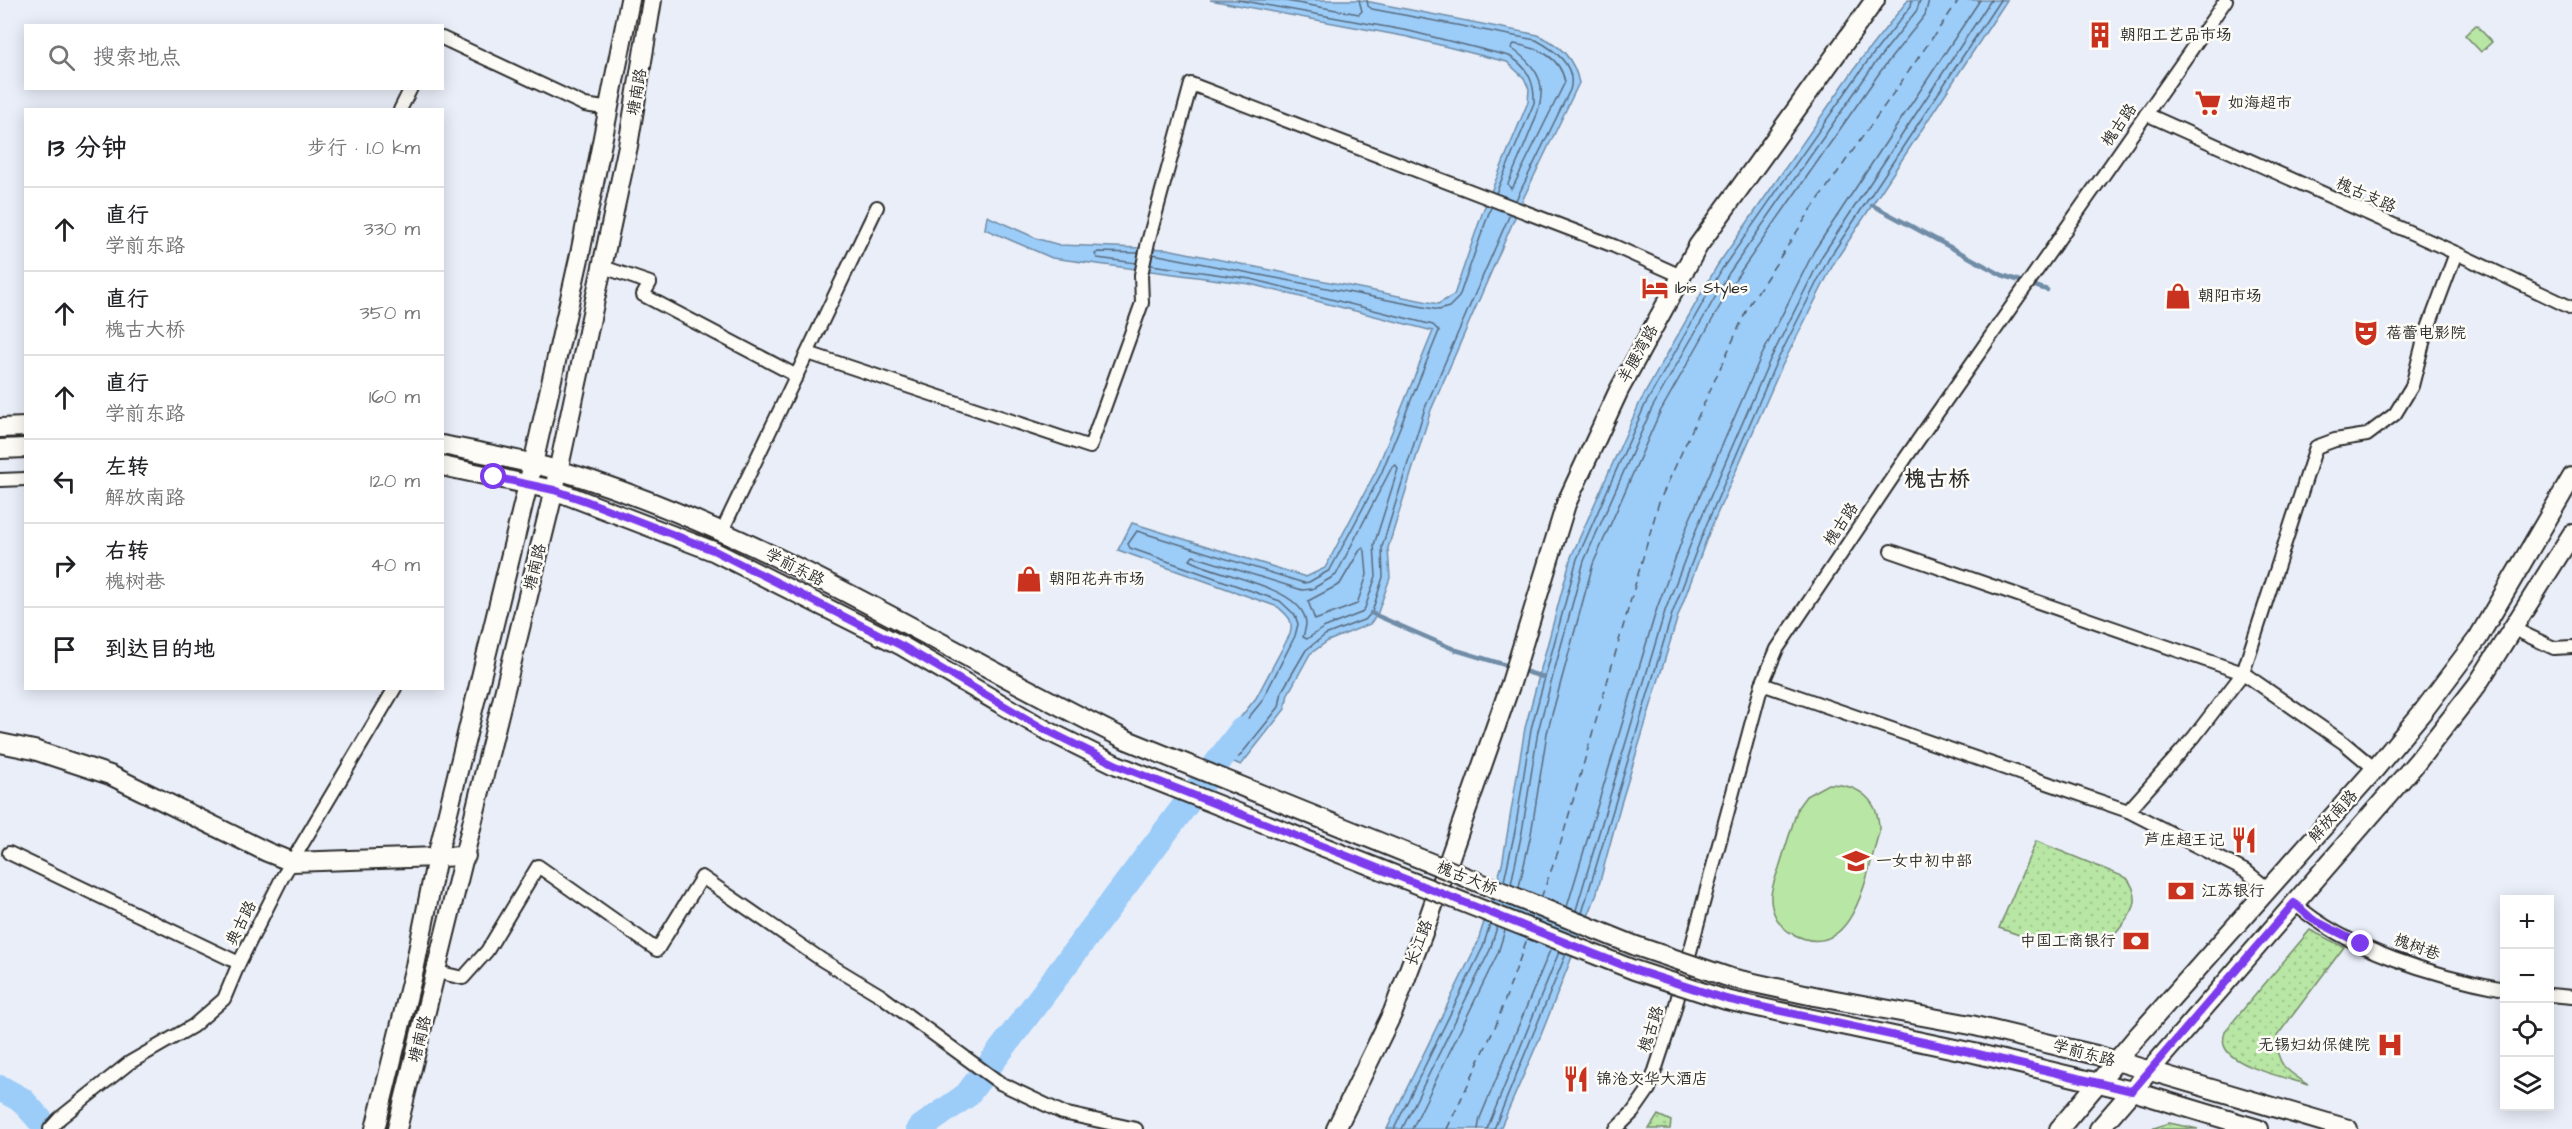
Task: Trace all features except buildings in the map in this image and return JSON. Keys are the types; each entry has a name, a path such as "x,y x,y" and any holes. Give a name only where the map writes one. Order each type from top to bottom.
{"main road":[{"name":"塘南路","path":"375,1129 533,464 580,254 630,0"},
{"name":"塘南路","path":"397,1129 466,856 554,490 628,146 652,0"},
{"name":"羊腰湾路","path":"1511,683 1566,504 1618,390 1698,246 1875,0"},
{"path":"0,428 24,427"},
{"name":"学前东路","path":"444,445 558,470 593,481 722,531 912,627 1065,710 1127,740"},
{"path":"0,449 24,448"},
{"name":"学前东路","path":"444,466 554,490 729,558 902,646 1044,729 1117,765"},
{"name":"解放南路","path":"2059,1129 2375,769 2424,710 2478,638 2572,477"},
{"name":"解放南路","path":"2099,1129 2417,762 2477,685 2572,534"},
{"name":"长江路","path":"1336,1129 1393,1012 1429,917 1511,683"},
{"name":"槐古大桥","path":"1127,740 1636,946 1731,978 1814,996"},
{"path":"0,743 34,750 110,775 292,862 466,856"},
{"name":"槐古大桥","path":"1117,765 1635,970 1726,999 1808,1018"},
{"name":"学前东路","path":"1814,996 1971,1025 2117,1061 2348,1129"},
{"name":"学前东路","path":"1808,1018 1974,1053 2132,1091 2258,1129"}],"street":[{"name":"槐古路","path":"1616,1129 1633,1112 1648,1089 1672,1019 1761,684 1777,649 1900,466 2226,0"},
{"path":"444,39 585,105 610,109"},
{"path":"807,353 1090,447 1142,303 1141,275 1148,242 1191,84 1614,246 1681,276"},
{"path":"401,108 410,90"},
{"name":"槐古支路","path":"2146,114 2456,252 2572,308"},
{"path":"722,531 877,207"},
{"path":"2128,812 2194,736 2243,673 2316,447 2335,440 2367,435 2395,414 2412,386 2424,339 2456,252"},
{"path":"603,267 650,283 643,295 797,376"},
{"path":"0,480 24,479"},
{"path":"1891,551 2243,673 2344,743 2375,769"},
{"path":"2514,629 2554,648 2572,647"},
{"path":"1761,684 2128,812 2247,872 2268,889"},
{"name":"典古路","path":"50,1129 60,1118 129,1064 193,1026 224,999 239,963 292,862 394,690"},
{"path":"9,853 239,963"},
{"path":"437,972 463,978 487,951 538,866 657,950 702,877 822,960 880,995 1000,1083 1063,1113 1136,1129"},
{"name":"槐树巷","path":"2294,903 2312,919 2361,944 2466,982 2500,988"},
{"path":"2554,995 2572,997"}],"green space":[{"path":"2476,25 2492,42 2481,52 2465,35"},
{"path":"1828,784 1849,787 1866,796 1876,811 1879,832 1869,870 1854,911 1843,927 1830,938 1812,940 1791,933 1782,926 1773,912 1771,895 1798,807 1806,796"},
{"path":"2036,841 2127,878 2133,888 2135,904 2132,912 2109,942 2019,935 1999,928"},
{"path":"2310,930 2344,947 2277,1036 2280,1061 2294,1076 2309,1085 2237,1060 2229,1053 2224,1042 2225,1031"},
{"path":"1658,1115 1671,1121 1670,1129 1649,1129"},
{"path":"2169,1123 2198,1129 2151,1129"}],"water":[{"path":"1210,0 1360,0 1538,35 1565,53 1574,66 1579,83 1523,199 1431,410 1388,548 1390,578 1377,615 1370,624 1328,641 1310,654 1288,694 1285,709 1241,765 1212,753 1256,698 1290,634 1289,619 1278,607 1118,550 1132,523 1306,577 1325,568 1376,471 1433,331 1250,284 1052,258 985,229 987,216 1038,239 1060,245 1167,249 1438,304 1454,295 1483,211 1528,102 1529,89 1524,78 1507,62 1408,37"},
{"path":"1908,0 2007,0 1834,263 1781,368 1710,530 1678,616 1620,807 1596,896 1541,1035 1500,1129 1387,1129 1477,944 1502,865 1525,728 1571,557 1640,402 1717,266 1862,58"}],"waterway":[{"path":"1872,205 2002,275 2047,290"},
{"path":"1371,613 1456,650 1512,667"},
{"path":"1520,670 1543,677"},
{"path":"919,1129 967,1095 1242,730"},
{"path":"0,1088 22,1100 48,1129"}],"ferry route":[{"path":"1541,898 1559,849 1659,502 1749,305 1811,210 1959,0"},
{"path":"1447,1129 1496,1025 1528,936"}],"place":[{"name":"朝阳工艺品市场","path":"2100,35"},
{"name":"如海超市","path":"2208,103"},
{"name":"Ibis Styles","path":"1655,288"},
{"name":"朝阳市场","path":"2178,296"},
{"name":"蓓蕾电影院","path":"2366,333"},
{"name":"朝阳花卉市场","path":"1029,579"},
{"name":"芦庄超王记","path":"2244,840"},
{"name":"一女中初中部","path":"1856,861"},
{"name":"江苏银行","path":"2181,891"},
{"name":"中国工商银行","path":"2136,941"},
{"name":"无锡妇幼保健院","path":"2390,1045"},
{"name":"锦沧文华大酒店","path":"1576,1079"}],"district":[{"name":"槐古桥","path":"1937,479"}],"route":[{"path":"494,477 554,490 713,550 925,658 1044,729 1117,765 1635,970 1726,999 1974,1053 2132,1091 2294,903 2312,919 2361,944"}]}
